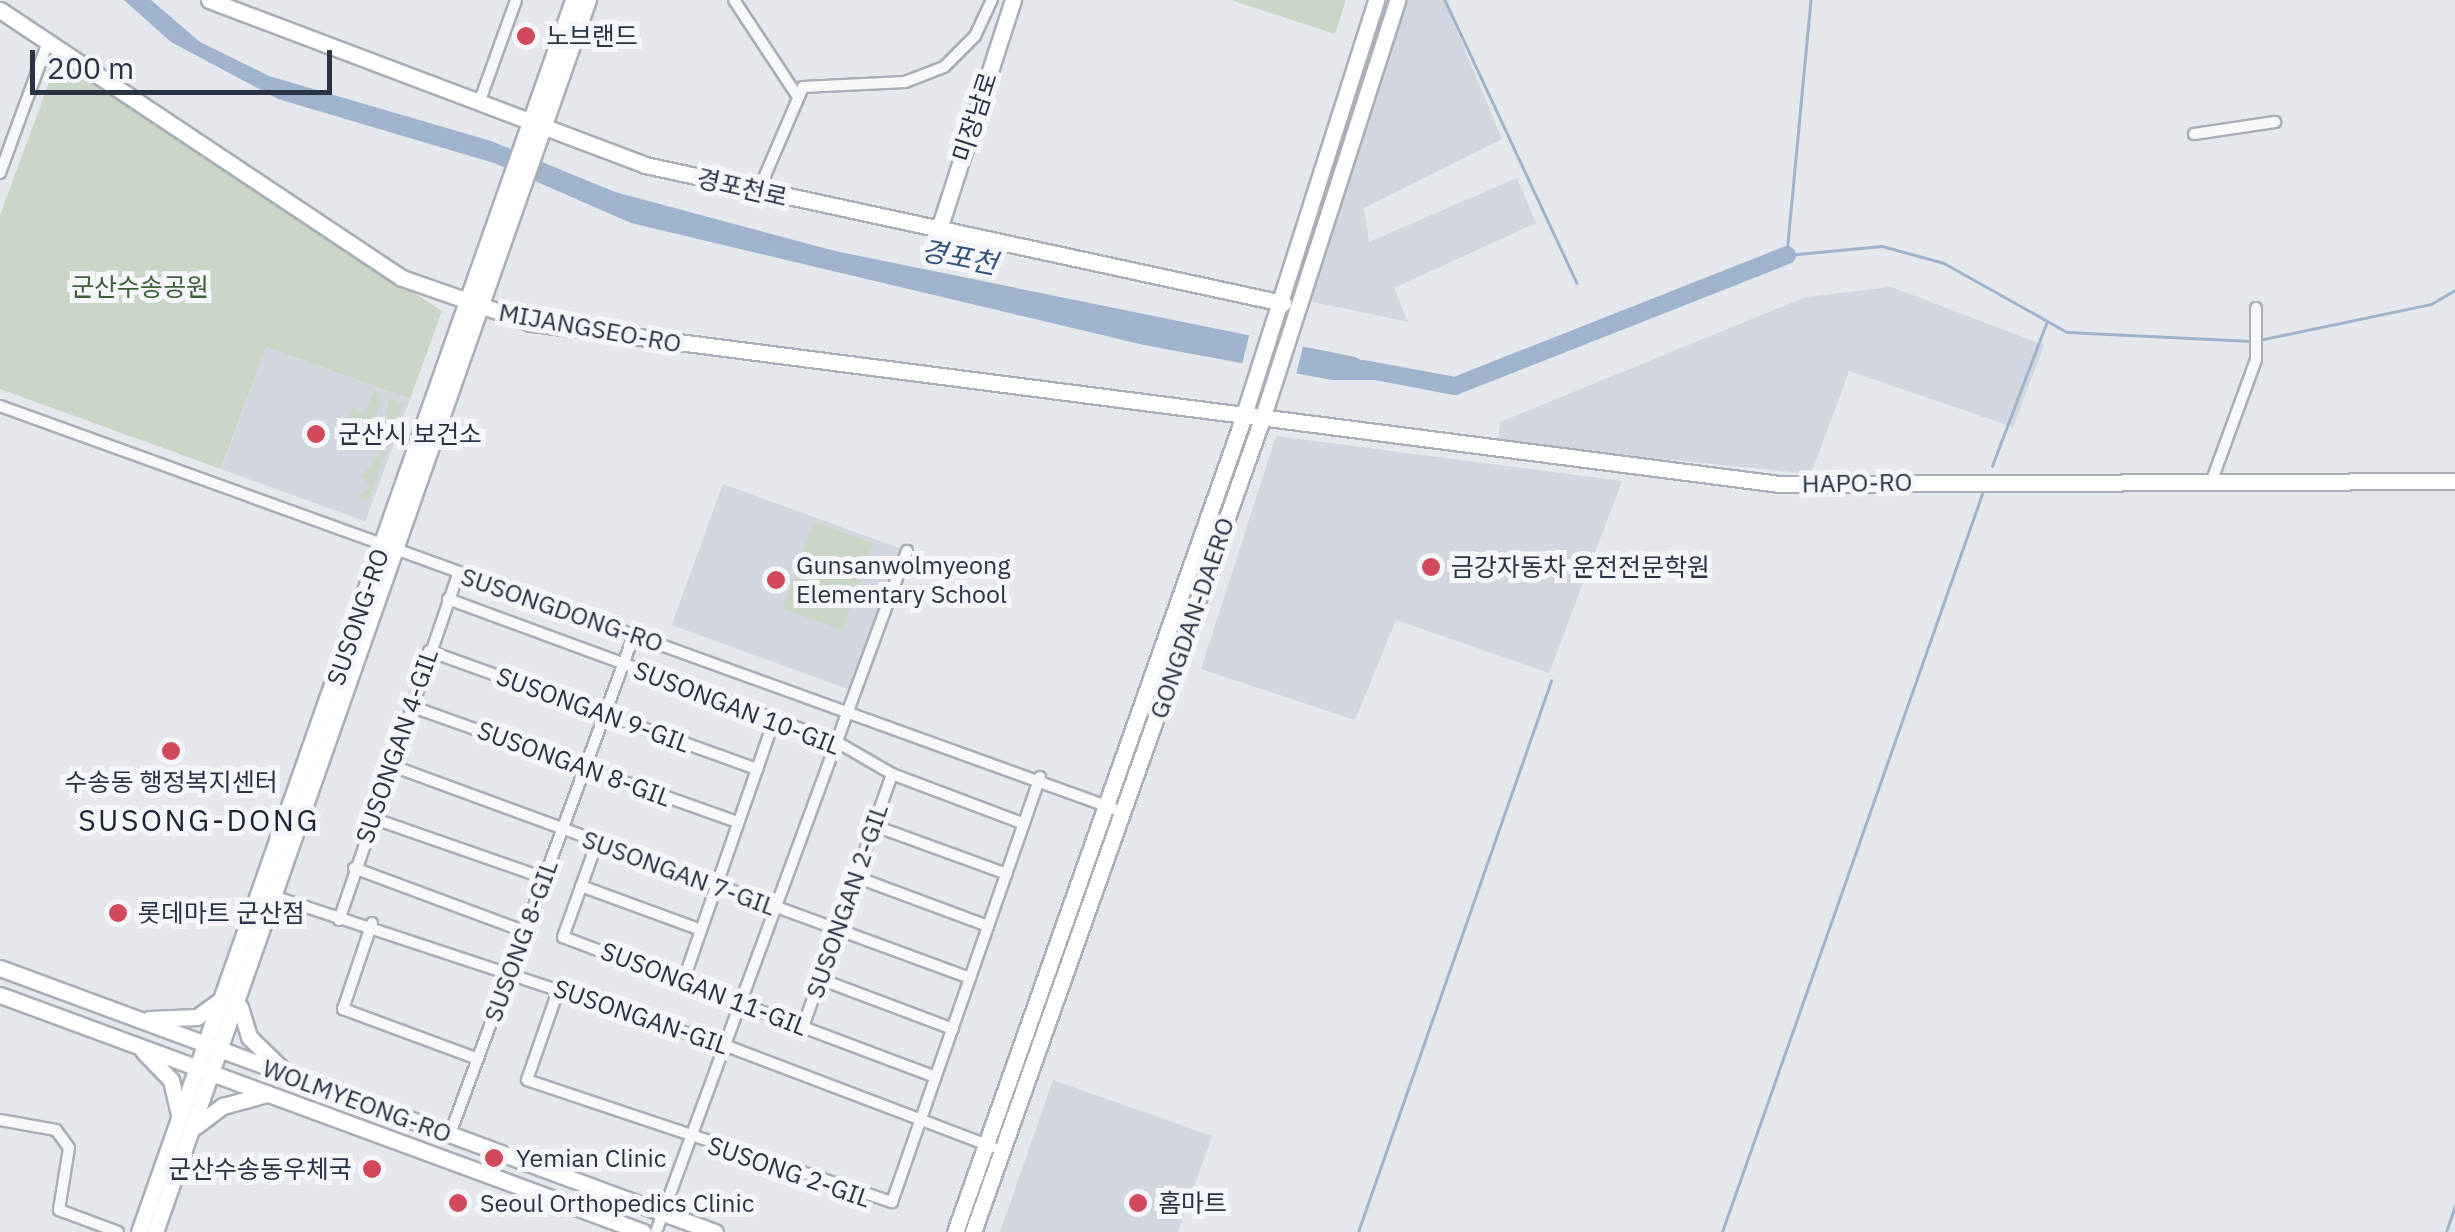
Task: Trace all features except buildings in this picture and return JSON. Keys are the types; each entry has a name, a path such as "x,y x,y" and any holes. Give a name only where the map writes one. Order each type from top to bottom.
{"street":[{"name":"경포천로","path":"209,0 479,103 533,129 758,192 936,234 1296,309"},
{"path":"479,103 516,0"},
{"name":"SUSONG-RO","path":"155,1232 185,1129 533,129 573,0"},
{"name":"SUSONG-RO","path":"533,129 588,0"},
{"path":"734,0 798,97"},
{"path":"758,192 798,97 835,80 905,82 944,67 975,36 992,0"},
{"name":"미장남로","path":"936,234 1013,0"},
{"name":"GONGDAN-DAERO","path":"955,1230 1244,417 1276,302 1376,0"},
{"name":"GONGDAN-DAERO","path":"976,1232 1262,419 1397,0"},
{"name":"MIJANGSEO-RO","path":"0,10 402,278 472,305 558,328 1262,419"},
{"path":"0,173 48,42"},
{"path":"2194,134 2275,122"},
{"path":"2212,480 2256,360 2256,308"},
{"name":"SUSONGDONG-RO","path":"0,406 458,574 1040,777 1123,812"},
{"name":"HAPO-RO","path":"1262,419 1779,484 2455,482"},
{"name":"SUSONG-RO","path":"236,987 276,898 389,548"},
{"path":"656,1232 907,550"},
{"name":"SUSONGAN 4-GIL","path":"339,920 458,574"},
{"name":"SUSONGAN 10-GIL","path":"448,599 837,742 892,774 1024,824"},
{"name":"SUSONG 8-GIL","path":"450,1134 634,635"},
{"name":"SUSONGAN 9-GIL","path":"429,651 757,769"},
{"name":"SUSONGAN 8-GIL","path":"410,706 738,822"},
{"path":"684,979 774,721"},
{"name":"SUSONGAN 7-GIL","path":"390,765 596,845 716,884 970,978"},
{"name":"SUSONGAN 2-GIL","path":"803,1027 892,774"},
{"path":"921,1122 1040,777"},
{"path":"372,818 544,878"},
{"path":"874,826 1008,874"},
{"name":"SUSONGAN 11-GIL","path":"596,845 563,937 684,979 936,1077"},
{"path":"354,868 524,931"},
{"path":"856,877 988,926"},
{"path":"582,886 701,930"},
{"name":"SUSONGAN-GIL","path":"276,898 339,920 372,923 724,1045 1002,1151"},
{"path":"372,923 344,1008 478,1058"},
{"name":"WOLMYEONG-RO","path":"0,968 715,1232"},
{"path":"820,979 953,1029"},
{"path":"129,1016 196,1017 236,987 248,1037 302,1080"},
{"name":"SUSONG 2-GIL","path":"559,988 526,1080 884,1205 921,1122"},
{"name":"WOLMYEONG-RO","path":"0,994 643,1232"},
{"path":"131,1042 171,1080 185,1129 223,1106 267,1094"},
{"path":"0,1120 56,1130 69,1148 59,1210 118,1232"},
{"name":"SUSONG-RO","path":"139,1232 185,1129"}],"shaded area":[{"path":"1407,0 1444,0 1502,139 1364,208 1369,242 1517,178 1536,223 1394,288 1408,322 1309,301"},
{"path":"1891,287 2044,345 2013,427 1849,371 1811,474 1498,442 1500,422 1806,297"},
{"name":"군산시 보건소","path":"266,347 410,399 365,521 222,469"},
{"path":"1276,436 1622,481 1549,673 1396,620 1355,720 1201,669"},
{"path":"723,484 907,551 856,692 672,625"},
{"path":"1053,1080 1212,1136 1178,1232 1000,1232"}],"green space":[{"path":"1231,0 1346,0 1335,34"},
{"name":"군산수송공원","path":"57,61 442,311 410,399 266,347 221,469 0,389 0,215"},
{"path":"373,391 381,394 368,451 341,440 352,408 365,413"},
{"path":"389,399 404,404 368,501 358,497 370,486 361,477 379,454"},
{"path":"814,522 873,544 842,630 783,608"}],"water":[{"path":"124,0 151,0 200,42 269,76 491,141 615,192 835,251 1355,357 1397,380 1332,380 1144,345 631,223 494,163 278,99 171,42"}],"pier":[{"path":"1250,332 1303,345 1295,378 1242,365"}],"waterway":[{"path":"1445,0 1577,283"},
{"path":"1811,0 1787,255 1882,246 1944,263 2067,332 2251,341"},
{"name":"경포천","path":"1364,369 1455,386 1787,255"},
{"path":"2259,340 2431,304 2455,290"},
{"path":"1992,466 2046,324"},
{"path":"1722,1232 1982,494"},
{"path":"1358,1232 1551,681"},
{"path":"2446,1232 2455,1206"}],"place":[{"name":"노브랜드","path":"526,36"},
{"name":"군산시 보건소","path":"316,434"},
{"name":"금강자동차 운전전문학원","path":"1431,567"},
{"name":"Gunsanwolmyeong Elementary School","path":"776,580"},
{"name":"수송동 행정복지센터","path":"171,751"},
{"name":"롯데마트 군산점","path":"118,913"},
{"name":"Yemian Clinic","path":"494,1158"},
{"name":"군산수송동우체국","path":"372,1169"},
{"name":"Seoul Orthopedics Clinic","path":"458,1203"},
{"name":"홈마트","path":"1138,1203"}],"district":[{"name":"SUSONG-DONG","path":"199,820"}]}
